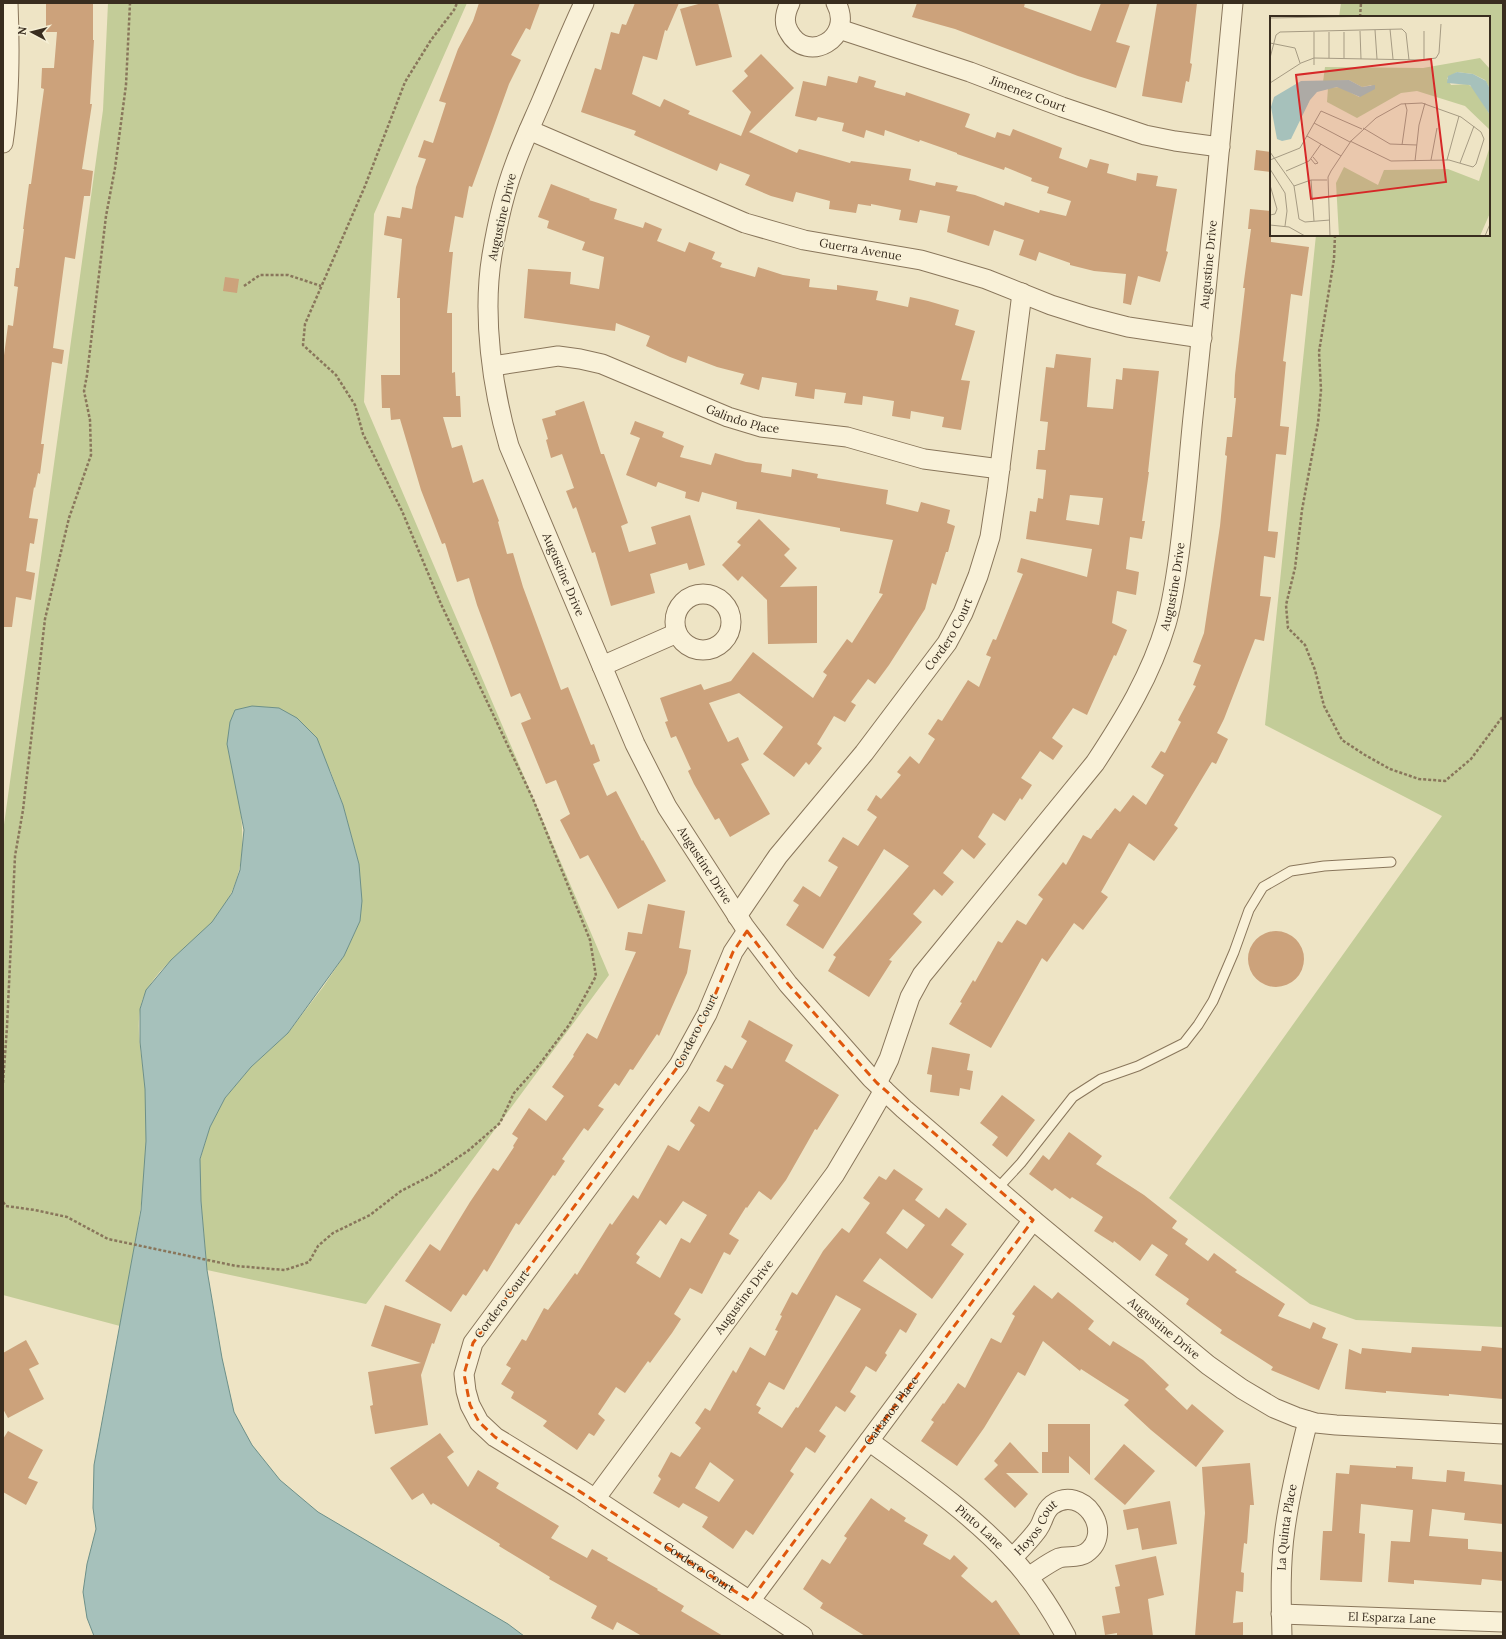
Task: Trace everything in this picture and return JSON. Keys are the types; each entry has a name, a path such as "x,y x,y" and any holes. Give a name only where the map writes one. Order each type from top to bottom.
{"street":[{"path":"3,143 7,116 6,79 8,3"},
{"name":"Augustine Drive","path":"584,3 514,165 500,216 492,256 489,301 492,366 500,418 525,487 635,744 667,807 737,916 793,990 880,1087 1034,1220 1208,1365 1242,1389 1274,1408 1308,1421 1336,1425 1503,1434"},
{"path":"790,3 785,19 787,29 799,44 808,47 818,47 827,43 834,37 841,20 840,11 836,3"},
{"name":"Augustine Drive","path":"595,1499 835,1174 863,1127 880,1087 910,997 922,975 1095,763 1138,694 1154,658 1166,622 1176,574 1202,338 1233,3"},
{"name":"Jimenez Court","path":"839,28 970,72 1062,107 1145,135 1220,147"},
{"name":"Guerra Avenue","path":"529,130 745,223 804,240 921,260 958,270 1022,293 1051,306 1122,326 1202,338"},
{"name":"Cordero Court","path":"737,916 778,856 864,753 947,644 963,613 978,576 990,537 1022,293"},
{"name":"Galindo Place","path":"492,366 558,356 580,359 602,364 728,417 761,427 847,437 924,459 1000,469"},
{"path":"602,666 677,633"},
{"name":"Cordero Court","path":"747,931 733,952 707,1014 680,1065 473,1343 467,1359 464,1374 466,1392 470,1405 479,1422 494,1437 595,1499 803,1636"},
{"name":"Gaitanos Place","path":"750,1601 1034,1220"},
{"name":"La Quinta Place","path":"1282,1636 1281,1614 1285,1530 1292,1491 1308,1421"},
{"name":"Pinto Lane","path":"869,1441 948,1500 982,1529 1012,1558 1028,1577 1052,1611 1066,1636"},
{"name":"Hoyos Cout","path":"1012,1558 1039,1528 1043,1515 1052,1505 1064,1500 1077,1501 1088,1507 1096,1518 1098,1530 1094,1543 1086,1553 1073,1558 1061,1557 1028,1577"},
{"name":"El Esparza Lane","path":"1281,1614 1503,1622"}],"lane":[{"path":"997,1189 1073,1097 1101,1079 1138,1066 1184,1043 1198,1025 1213,1001 1234,952 1249,910 1263,887 1291,871 1324,866 1391,862"}],"path":[{"path":"3,1083 15,856 24,810 45,619 69,518 91,455 90,420 84,391 106,216 115,168 124,100 130,3"},
{"path":"3,1202 6,1206 35,1210 67,1217 108,1239 236,1266 285,1270 309,1262 318,1246 333,1232 370,1215 400,1191 434,1174 469,1150 500,1123 514,1093 539,1065 569,1025 596,976 590,940 533,799 441,604 402,511 363,434 355,405 336,375 303,345 305,324 365,186 405,82 431,40 454,10 457,3"},
{"path":"1360,16 1361,3"},
{"path":"1335,236 1334,259 1319,352 1321,390 1318,423 1302,510 1295,568 1286,605 1288,628 1305,644 1315,670 1324,706 1342,740 1390,769 1419,779 1445,782 1471,759 1503,716"},
{"path":"244,286 260,275 288,275 321,286"}],"highlighted area":[{"path":"747,931 788,984 877,1083 1033,1220 750,1601 495,1437 479,1422 470,1405 464,1374 467,1359 473,1343 679,1065 707,1014 733,952"}],"green space":[{"path":"108,3 467,3 374,214 364,402 609,975 366,1304 207,1270 201,1201 200,1160 210,1127 225,1098 251,1067 288,1033 323,987 344,956 360,921 359,864 343,805 330,770 227,744 241,814 241,859 236,881 227,902 212,922 154,979 145,994 140,1010 139,1039 146,1094 147,1127 145,1164 137,1234 120,1326 3,1295 3,832 103,110"},
{"path":"1341,3 1503,3 1503,1327 1356,1320 1310,1304 1169,1198 1442,816 1265,725 1316,236 1490,236 1490,16 1339,16"}],"water":[{"path":"252,706 279,708 297,718 317,738 343,805 359,864 362,901 360,921 344,956 288,1033 251,1067 225,1098 210,1127 200,1159 201,1201 207,1270 222,1358 234,1412 252,1445 280,1480 318,1512 508,1624 524,1636 94,1636 87,1618 83,1592 87,1564 96,1529 93,1508 94,1465 141,1210 146,1141 145,1089 140,1042 140,1009 146,990 171,960 212,922 232,893 240,870 244,830 227,744 230,722 235,710"}],"building":[{"path":"46,3 93,3 94,40 90,104 92,104 82,169 93,171 90,196 84,196 75,259 65,257 53,348 64,350 62,364 52,362 41,444 44,444 40,474 38,473 35,488 34,487 29,518 38,519 34,544 30,543 26,571 35,573 31,600 16,597 12,627 3,627 3,363 8,325 13,326 18,287 14,286 16,268 19,268 29,184 31,184 44,89 41,88 42,68 54,68 57,32 46,32"},
{"path":"479,3 540,3 530,30 526,28 511,55 521,60 509,84 472,187 469,186 463,218 455,216 449,252 453,252 447,313 452,313 452,373 455,372 456,396 460,396 461,417 443,417 452,448 462,445 473,483 483,479 499,521 498,522 507,554 513,553 523,587 561,690 568,687 591,745 594,744 600,761 593,764 607,796 616,791 642,841 643,840 666,881 618,909 588,855 580,859 560,820 570,814 556,780 546,784 521,723 531,719 520,693 511,697 477,605 469,578 457,582 445,543 442,544 421,490 400,419 391,420 390,408 382,408 381,375 400,375 400,298 397,298 402,239 384,235 387,216 400,218 402,207 412,209 416,187 426,159 418,157 424,140 433,143 446,103 439,101 458,49 473,21"},
{"path":"635,3 679,3 667,31 665,30 657,60 643,56 632,94 660,107 664,99 690,111 688,114 741,136 751,112 732,91 748,76 744,71 761,54 794,88 749,132 797,153 799,149 850,163 851,161 911,169 909,180 935,186 936,182 958,186 956,191 975,195 1004,206 1005,202 1039,213 1040,210 1066,216 1071,201 1047,193 1049,187 1031,181 1032,178 1005,167 1004,170 920,140 919,142 885,130 884,136 866,130 864,138 842,131 844,123 818,117 816,121 795,116 803,81 826,86 828,76 857,83 859,76 876,81 874,87 905,96 906,92 970,114 965,127 995,138 997,132 1010,136 1013,129 1062,148 1059,158 1087,168 1090,159 1109,164 1107,173 1136,181 1137,173 1158,176 1156,186 1177,189 1166,251 1168,252 1160,282 1138,276 1131,305 1123,303 1126,274 1094,271 1070,265 1070,263 1039,252 1036,261 1019,255 1024,240 994,230 989,246 947,232 950,216 920,210 917,223 899,220 901,210 871,204 871,206 858,204 856,213 829,209 830,201 796,192 793,202 771,196 745,185 750,175 720,163 717,171 634,135 636,131 581,112 595,68 601,70 611,32 619,34 622,24 626,25"},
{"path":"702,3 718,3 732,57 696,66 680,9"},
{"path":"917,3 1025,3 1024,7 1091,31 1101,3 1130,3 1116,42 1130,46 1116,88 1078,76 955,29 912,17"},
{"path":"1157,3 1197,3 1190,63 1192,64 1189,82 1186,81 1182,103 1142,96"},
{"path":"1256,150 1270,152 1270,172 1254,170"},
{"path":"551,184 590,199 589,200 617,209 614,219 643,228 645,222 662,229 657,241 685,252 689,242 715,252 712,259 722,263 720,267 755,277 758,267 783,275 810,279 809,287 837,290 837,285 878,291 876,300 908,307 910,297 959,310 955,325 975,331 961,380 970,381 961,430 942,427 944,417 911,411 910,419 892,416 894,401 863,396 862,405 844,403 846,393 815,389 814,399 795,396 797,383 762,377 759,390 740,384 744,374 717,367 688,356 686,363 670,357 646,346 650,336 616,323 615,331 524,318 528,269 571,272 570,284 599,289 604,257 582,250 585,242 547,228 549,221 538,217"},
{"path":"1250,209 1270,211 1271,242 1309,247 1302,296 1291,294 1283,361 1286,362 1280,426 1289,427 1286,455 1276,454 1268,531 1278,532 1275,558 1264,556 1260,596 1271,597 1264,641 1255,639 1224,719 1217,733 1228,739 1216,764 1212,762 1174,825 1178,828 1154,861 1129,843 1101,892 1108,897 1083,930 1074,923 1047,962 1042,958 991,1048 949,1024 962,1003 960,1002 973,980 975,982 998,941 1002,943 1017,920 1026,925 1043,899 1038,895 1063,862 1066,865 1083,835 1091,839 1115,808 1120,812 1133,795 1146,805 1164,775 1151,767 1161,751 1165,753 1181,722 1178,720 1196,686 1193,685 1201,665 1193,662 1204,633 1220,526 1227,456 1225,455 1227,437 1232,437 1236,398 1234,398 1235,375 1245,288 1243,288 1251,229 1248,229"},
{"path":"225,277 239,279 237,293 223,291"},
{"path":"1056,354 1091,358 1087,407 1113,409 1116,379 1122,380 1123,368 1159,371 1149,472 1142,521 1145,521 1142,539 1130,537 1126,569 1139,572 1136,595 1117,591 1112,623 1127,630 1087,715 1073,708 1052,738 1063,746 1053,760 1040,751 1021,778 1032,785 1022,800 1020,798 1005,821 993,813 978,837 986,844 974,859 962,849 943,873 954,882 942,896 934,889 913,914 922,922 889,960 892,961 869,997 828,971 836,957 833,955 909,866 884,849 823,949 786,925 799,905 793,901 803,886 820,897 838,867 828,861 843,837 858,846 877,817 867,810 876,795 881,799 901,775 897,772 910,756 919,764 935,739 928,734 938,719 942,721 968,680 979,687 991,657 986,655 993,639 996,640 1023,574 1017,572 1021,558 1087,577 1092,549 1026,539 1030,511 1036,512 1038,498 1043,499 1046,470 1036,469 1038,450 1045,450 1048,422 1040,421 1046,367 1054,368","holes":["1070,495 1103,498 1099,525 1066,520"]},
{"path":"584,401 601,454 604,454 628,523 621,526 629,552 656,544 651,527 690,515 705,565 689,570 687,563 650,574 655,593 611,606 595,552 592,553 576,507 573,509 566,491 574,488 562,454 551,458 546,440 548,439 542,419 556,415 555,411"},
{"path":"635,421 664,432 662,437 684,446 680,457 711,465 715,453 746,462 762,464 761,472 791,477 792,469 818,474 817,478 888,490 886,504 918,512 921,502 950,510 947,523 955,526 948,552 946,552 936,585 932,583 925,609 875,684 868,679 851,702 856,705 845,722 834,716 817,744 822,748 809,765 806,762 794,777 763,754 783,727 739,693 709,703 728,742 738,737 749,760 741,764 770,814 730,837 719,818 715,820 694,784 688,771 691,769 676,736 671,738 665,722 668,721 660,698 701,684 704,690 731,681 753,652 813,698 827,675 823,672 847,639 852,643 883,594 879,593 893,540 840,531 840,528 736,509 737,502 702,492 699,502 685,498 686,492 658,482 656,487 626,475 640,438 630,434"},
{"path":"759,519 790,549 784,555 797,568 780,587 817,586 817,643 768,644 767,600 742,576 738,581 722,565 741,545 737,542"},
{"path":"648,904 685,911 679,948 691,950 687,973 659,1036 657,1034 633,1070 630,1069 619,1086 615,1083 598,1106 604,1109 588,1131 584,1128 562,1159 565,1161 555,1176 553,1175 519,1225 516,1223 487,1272 484,1269 466,1296 463,1294 451,1312 405,1281 430,1244 440,1251 493,1168 498,1171 514,1147 513,1146 518,1138 512,1134 529,1108 546,1121 564,1096 552,1087 574,1056 573,1055 587,1033 597,1039 636,952 625,950 628,932 642,934"},
{"path":"1276,931 1287,933 1296,939 1302,948 1304,959 1302,970 1296,979 1287,985 1276,987 1265,985 1256,979 1250,970 1248,959 1250,948 1256,939 1265,933"},
{"path":"749,1020 793,1045 785,1061 839,1095 817,1130 815,1129 786,1180 771,1200 759,1191 747,1208 746,1207 729,1234 739,1240 730,1255 724,1252 702,1294 690,1288 674,1314 681,1319 672,1333 650,1363 648,1361 625,1393 616,1387 598,1414 605,1420 594,1436 589,1433 577,1450 543,1426 547,1421 511,1398 514,1392 501,1384 511,1368 506,1365 522,1339 526,1341 544,1308 548,1310 575,1273 577,1275 610,1223 612,1225 633,1195 638,1199 668,1145 679,1151 695,1125 690,1121 699,1106 709,1112 724,1085 716,1081 725,1065 732,1069 747,1041 741,1037","holes":["683,1201 707,1215 690,1243 681,1238 660,1278 636,1263 640,1257 636,1254 660,1220 666,1225"]},
{"path":"932,1047 970,1054 967,1070 973,1071 970,1090 960,1088 959,1096 930,1092 932,1075 927,1074"},
{"path":"1002,1095 1035,1120 1007,1157 992,1145 998,1137 980,1123"},
{"path":"1069,1132 1102,1156 1096,1164 1144,1195 1177,1221 1172,1228 1188,1239 1185,1244 1208,1261 1214,1253 1237,1270 1235,1272 1285,1304 1278,1316 1310,1329 1313,1322 1326,1328 1322,1338 1338,1344 1319,1390 1271,1370 1273,1367 1220,1333 1222,1330 1186,1304 1189,1299 1155,1275 1168,1255 1152,1244 1140,1261 1114,1241 1113,1243 1094,1231 1103,1217 1072,1197 1070,1199 1055,1188 1052,1191 1029,1174 1043,1155 1049,1160"},
{"path":"894,1169 923,1189 915,1200 939,1218 946,1208 967,1224 951,1245 964,1254 932,1299 880,1258 863,1281 917,1314 906,1333 900,1329 885,1353 887,1355 876,1372 866,1366 850,1392 856,1396 845,1412 836,1406 819,1431 826,1436 815,1453 806,1447 790,1471 794,1474 753,1535 746,1530 733,1549 702,1527 708,1517 683,1503 679,1508 653,1493 661,1479 658,1476 671,1452 680,1457 701,1428 695,1423 705,1408 710,1411 733,1370 736,1373 750,1347 765,1356 778,1331 775,1330 782,1316 780,1315 792,1292 797,1295 823,1251 842,1228 849,1233 870,1203 863,1198 879,1176 886,1180","holes":["903,1209 925,1225 907,1249 886,1233","836,1295 861,1309 798,1408 796,1407 782,1428 758,1413 761,1408 756,1405 769,1382 784,1390","710,1462 734,1480 719,1502 695,1488"]},
{"path":"1034,1285 1052,1299 1058,1292 1094,1321 1088,1329 1110,1346 1113,1341 1143,1360 1169,1385 1165,1389 1187,1410 1192,1404 1224,1431 1196,1467 1151,1430 1124,1405 1129,1400 1081,1369 1080,1371 1043,1341 1025,1376 1018,1372 984,1428 957,1466 921,1441 934,1422 931,1420 958,1383 965,1388 991,1338 1001,1343 1015,1316 1012,1314"},
{"path":"385,1305 441,1324 434,1344 432,1343 421,1375 428,1425 375,1434 370,1406 373,1405 368,1372 421,1363 371,1346"},
{"path":"26,1340 39,1364 29,1369 44,1399 8,1418 3,1409 3,1353"},
{"path":"1482,1346 1503,1348 1503,1399 1449,1394 1449,1396 1386,1391 1386,1393 1345,1389 1349,1349 1361,1354 1362,1348 1411,1353 1412,1347 1481,1351"},
{"path":"1048,1424 1090,1424 1090,1475 1069,1456 1069,1473 1042,1473 1042,1452 1048,1452"},
{"path":"8,1431 43,1450 28,1478 38,1482 26,1505 3,1492 3,1439"},
{"path":"440,1433 454,1452 447,1457 468,1487 478,1470 499,1483 496,1488 559,1526 551,1538 587,1558 592,1549 608,1558 607,1560 658,1589 657,1590 684,1606 681,1611 723,1636 642,1636 617,1622 613,1630 591,1618 597,1606 549,1579 550,1577 499,1546 500,1544 433,1503 431,1505 423,1493 412,1500 390,1468"},
{"path":"1010,1442 1039,1473 1006,1473 1028,1494 1015,1508 984,1479 998,1465 994,1461"},
{"path":"1124,1444 1155,1471 1125,1505 1094,1479"},
{"path":"1250,1463 1254,1505 1250,1505 1247,1544 1244,1543 1241,1572 1244,1573 1243,1592 1236,1591 1233,1623 1243,1622 1243,1636 1195,1636 1205,1513 1202,1467"},
{"path":"1350,1465 1396,1468 1396,1466 1413,1467 1412,1479 1446,1482 1447,1470 1465,1472 1464,1481 1503,1485 1503,1524 1464,1520 1465,1513 1432,1509 1429,1536 1468,1539 1468,1549 1503,1552 1503,1581 1482,1579 1481,1585 1414,1580 1414,1584 1388,1582 1391,1541 1410,1542 1413,1510 1361,1504 1359,1533 1365,1534 1362,1582 1320,1580 1323,1531 1332,1531 1336,1473 1349,1474"},
{"path":"871,1498 889,1511 891,1508 906,1518 904,1521 928,1535 923,1544 950,1560 954,1555 968,1568 961,1576 992,1603 996,1600 1021,1636 865,1636 820,1608 823,1603 803,1589 822,1559 830,1564 847,1538 844,1536"},
{"path":"1170,1501 1177,1544 1142,1550 1138,1528 1127,1530 1123,1510"},
{"path":"1156,1556 1164,1595 1148,1599 1153,1636 1117,1636 1117,1633 1105,1635 1102,1616 1120,1613 1115,1587 1120,1586 1115,1565"}]}
